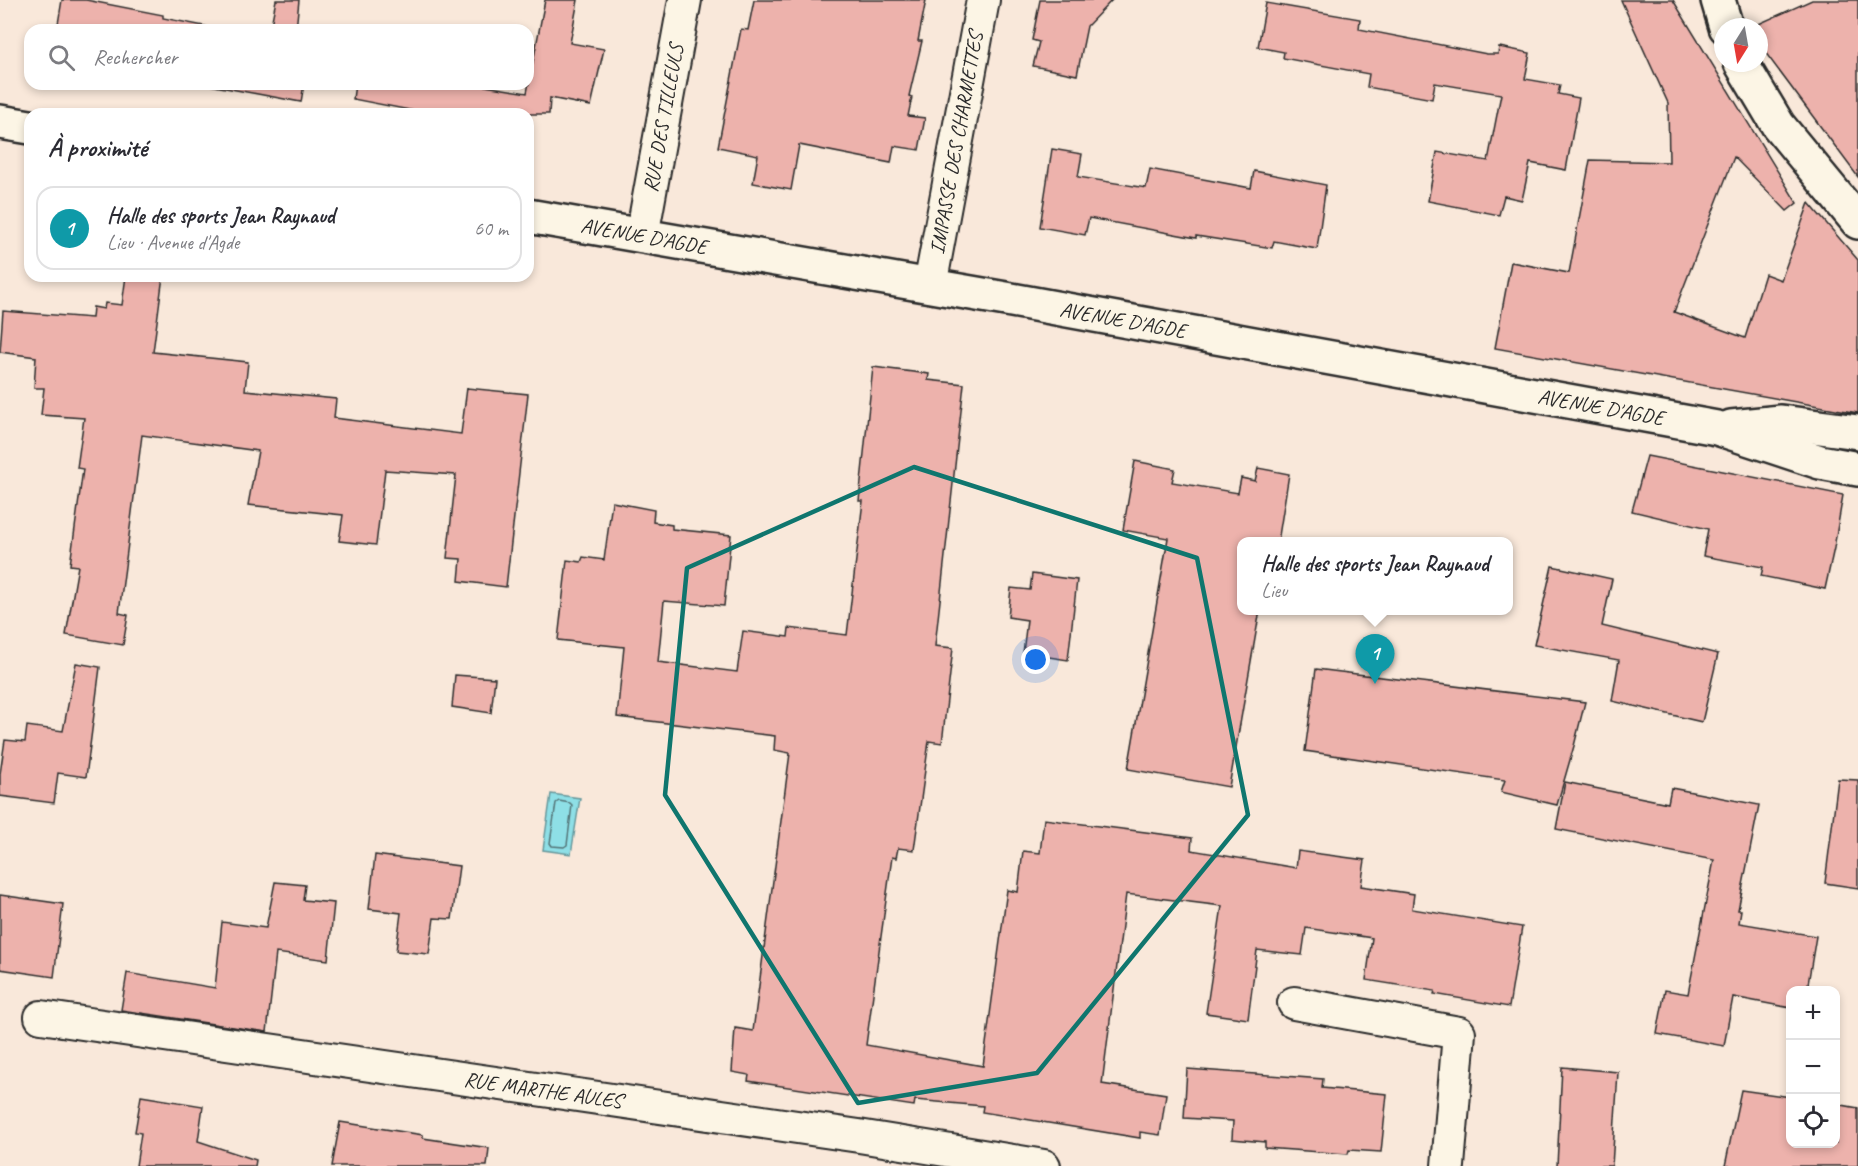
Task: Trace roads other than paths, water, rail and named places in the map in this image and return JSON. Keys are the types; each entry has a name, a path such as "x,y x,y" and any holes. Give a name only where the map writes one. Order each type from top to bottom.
{"main road":[{"path":"1718,0 1723,18"},
{"path":"1746,72 1778,125 1858,222"},
{"path":"0,122 24,126"},
{"name":"AVENUE D'AGDE","path":"534,217 1717,428 1820,462 1858,469"},
{"name":"AVENUE D'AGDE","path":"1717,428 1781,422 1858,432"}],"street":[{"name":"RUE DES TILLEULS","path":"642,236 685,0"},
{"name":"IMPASSE DES CHARMETTES","path":"930,286 982,0"},
{"path":"1294,1004 1460,1033 1448,1166"},
{"name":"RUE MARTHE AULES","path":"41,1017 859,1136 1044,1166"}],"water":[{"path":"551,794 580,798 571,854 543,850"}],"place":[{"name":"Halle des sports Jean Raynaud","path":"1375,684"}]}
